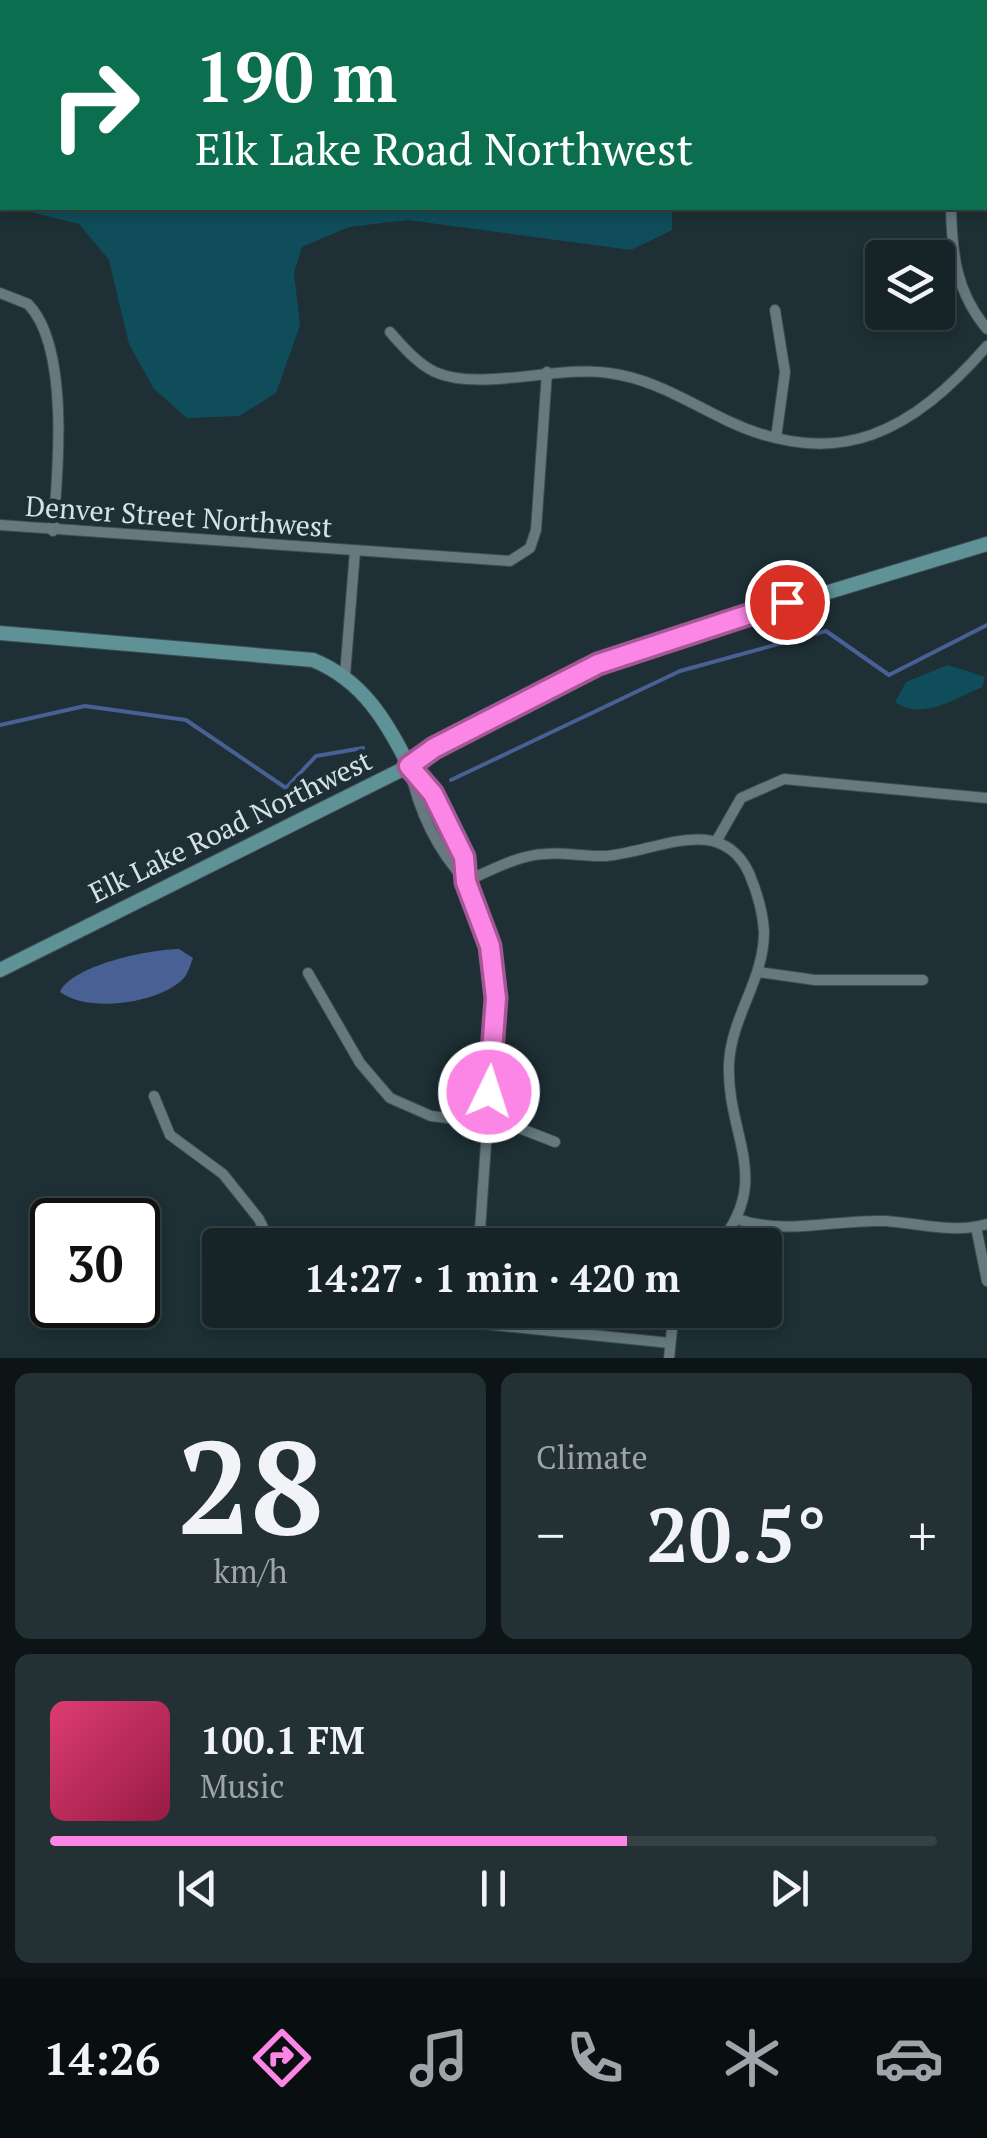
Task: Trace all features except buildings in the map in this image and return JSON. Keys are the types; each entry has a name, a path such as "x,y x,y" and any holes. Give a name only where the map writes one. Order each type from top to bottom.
{"street":[{"path":"951,210 952,253 960,287 987,329"},
{"path":"0,294 28,304 45,335 60,428 53,531"},
{"path":"774,310 784,372 776,438"},
{"path":"390,332 428,368 451,377 546,372 626,375 692,399 750,432 829,443 894,427 936,401 987,346"},
{"name":"Denver Street Northwest","path":"0,526 501,562 525,554 534,540 546,372"},
{"name":"Elk Lake Road Northwest","path":"0,970 409,766 434,748 598,664 787,602 987,544"},
{"path":"345,675 355,552"},
{"path":"0,633 304,658 345,675 376,708 409,766 441,810 464,857 466,882 495,973 480,1228"},
{"path":"409,766 416,800 449,863 466,882"},
{"path":"717,840 741,798 784,779 987,798"},
{"path":"466,882 530,855 606,856 698,838 717,840 737,855 758,897 764,937 758,972 735,1028 730,1056 732,1098 747,1170 737,1219 730,1228"},
{"path":"308,972 360,1064 390,1098 431,1116 514,1126 554,1142"},
{"path":"758,972 815,980 923,980"},
{"path":"154,1096 170,1135 223,1174 264,1228"},
{"path":"737,1219 794,1230 855,1222 940,1229 981,1225 987,1281"},
{"path":"517,1328 670,1342"},
{"path":"669,1358 672,1328"}],"shaded area":[{"path":"22,210 672,210 672,230 631,250 408,220 349,227 302,247 294,273 300,325 276,393 239,416 187,418 154,389 129,344 109,260 79,224"},
{"path":"948,665 985,677 982,687 927,709 895,702 906,682"},
{"path":"179,949 193,958 187,973 156,995 104,1004 60,992 67,982 96,967 132,955"}],"waterway":[{"path":"451,780 680,671 826,631 889,675 987,625"},
{"path":"0,725 85,706 186,720 286,788 316,756 363,748"}],"route":[{"path":"489,1092 496,998 490,946 466,882 464,857 433,794 409,766 434,748 598,664 787,602"}]}
